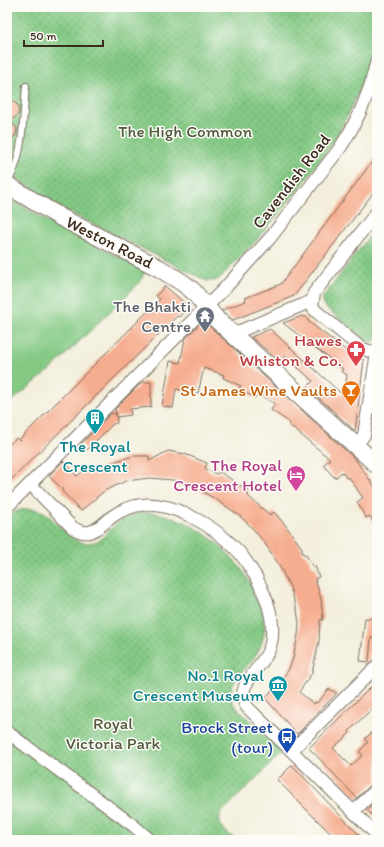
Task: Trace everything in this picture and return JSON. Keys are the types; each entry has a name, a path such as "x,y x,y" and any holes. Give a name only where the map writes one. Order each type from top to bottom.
{"street":[{"name":"Cavendish Road","path":"7,507 224,289 270,238 340,148 351,130 370,87 377,60"},
{"name":"Weston Road","path":"7,185 60,217 172,275 193,290 217,320 377,465"},
{"path":"356,446 364,435 377,352 361,348 318,313 312,307 312,301 314,293 377,212"},
{"path":"235,336 240,331 312,301"},
{"path":"36,490 78,532 91,532 96,530 114,515 125,509 137,505 152,505 167,507 196,519 220,535 237,551 249,565 258,581 271,613 272,626 270,647 265,657 242,690 244,702 247,707 377,835"},
{"path":"292,750 377,666"},
{"path":"7,732 134,826 150,840"},
{"path":"354,811 377,788"}],"lane":[{"path":"7,185 12,176 19,152 26,86"}],"green space":[{"name":"The High Common","path":"7,7 377,7 377,31 365,74 355,100 337,137 304,182 255,242 219,279 207,281 57,206 7,171"},
{"path":"12,201 48,222 133,264 145,272 139,283 50,370 7,405 7,202"},
{"path":"377,226 377,339 373,342 367,341 324,306 322,302 323,297"},
{"name":"Royal Victoria Park","path":"24,509 43,512 74,539 86,543 99,540 117,523 134,515 156,513 169,516 187,523 214,541 237,564 247,577 255,591 260,606 264,622 264,632 258,651 233,686 231,698 234,705 282,753 221,813 221,825 236,840 7,840 7,519 14,512"}],"building":[{"path":"7,100 14,101 19,107 18,115 10,121 17,128 16,135 7,143"},
{"path":"377,155 377,188 294,296 233,320 224,312 222,310 246,301 245,298 281,284"},
{"path":"165,286 189,307 179,317 177,316 7,484 7,447 16,438 19,440 160,299 156,296"},
{"path":"302,316 306,317 309,322 357,359 364,360 355,431 307,387 313,381 285,356 280,362 251,337 270,329 344,396 347,375 341,371 343,369 283,323"},
{"path":"204,322 355,459 377,490 377,530 370,516 366,518 357,502 363,498 349,477 347,479 342,472 335,478 323,465 330,459 288,424 289,422 271,410 275,404 258,394 255,398 239,389 241,386 223,378 224,375 204,368 198,393 176,389 173,408 162,406 170,361 180,363 185,339 200,323"},
{"path":"142,382 151,382 151,407 130,409 131,415 117,417 115,409"},
{"name":"The Royal Crescent","path":"116,413 117,423 113,424 87,450 81,444 110,414"},
{"path":"168,451 185,454 207,463 205,469 216,474 220,472 244,488 247,487 248,496 270,515 274,512 302,548 302,553 306,555 313,567 315,566 319,577 315,579 321,599 323,620 320,620 319,641 312,673 299,692 314,704 315,702 317,703 329,689 337,693 297,734 265,698 289,669 293,658 299,623 297,610 290,587 279,565 254,530 240,516 217,500 196,488 173,480 149,478 126,481 104,491 81,511 49,476 63,461 77,476 89,467 92,471 119,460 134,456 149,456 149,461"},
{"path":"365,618 377,619 377,638 371,638 369,662 360,661"},
{"path":"377,681 377,704 349,731 350,733 333,748 351,766 363,755 359,752 368,742 365,739 377,727 377,782 372,784 357,798 309,748"},
{"path":"292,765 364,840 337,840 277,780"},
{"path":"377,799 377,820 367,810"}],"place":[{"name":"The Bhakti Centre","path":"205,333"},
{"name":"Hawes Whiston & Co.","path":"356,367"},
{"name":"St James Wine Vaults","path":"351,407"},
{"name":"The Royal Crescent","path":"95,435"},
{"name":"The Royal Crescent Hotel","path":"296,492"},
{"name":"No.1 Royal Crescent Museum","path":"278,702"},
{"name":"Brock Street (tour)","path":"287,754"}]}
